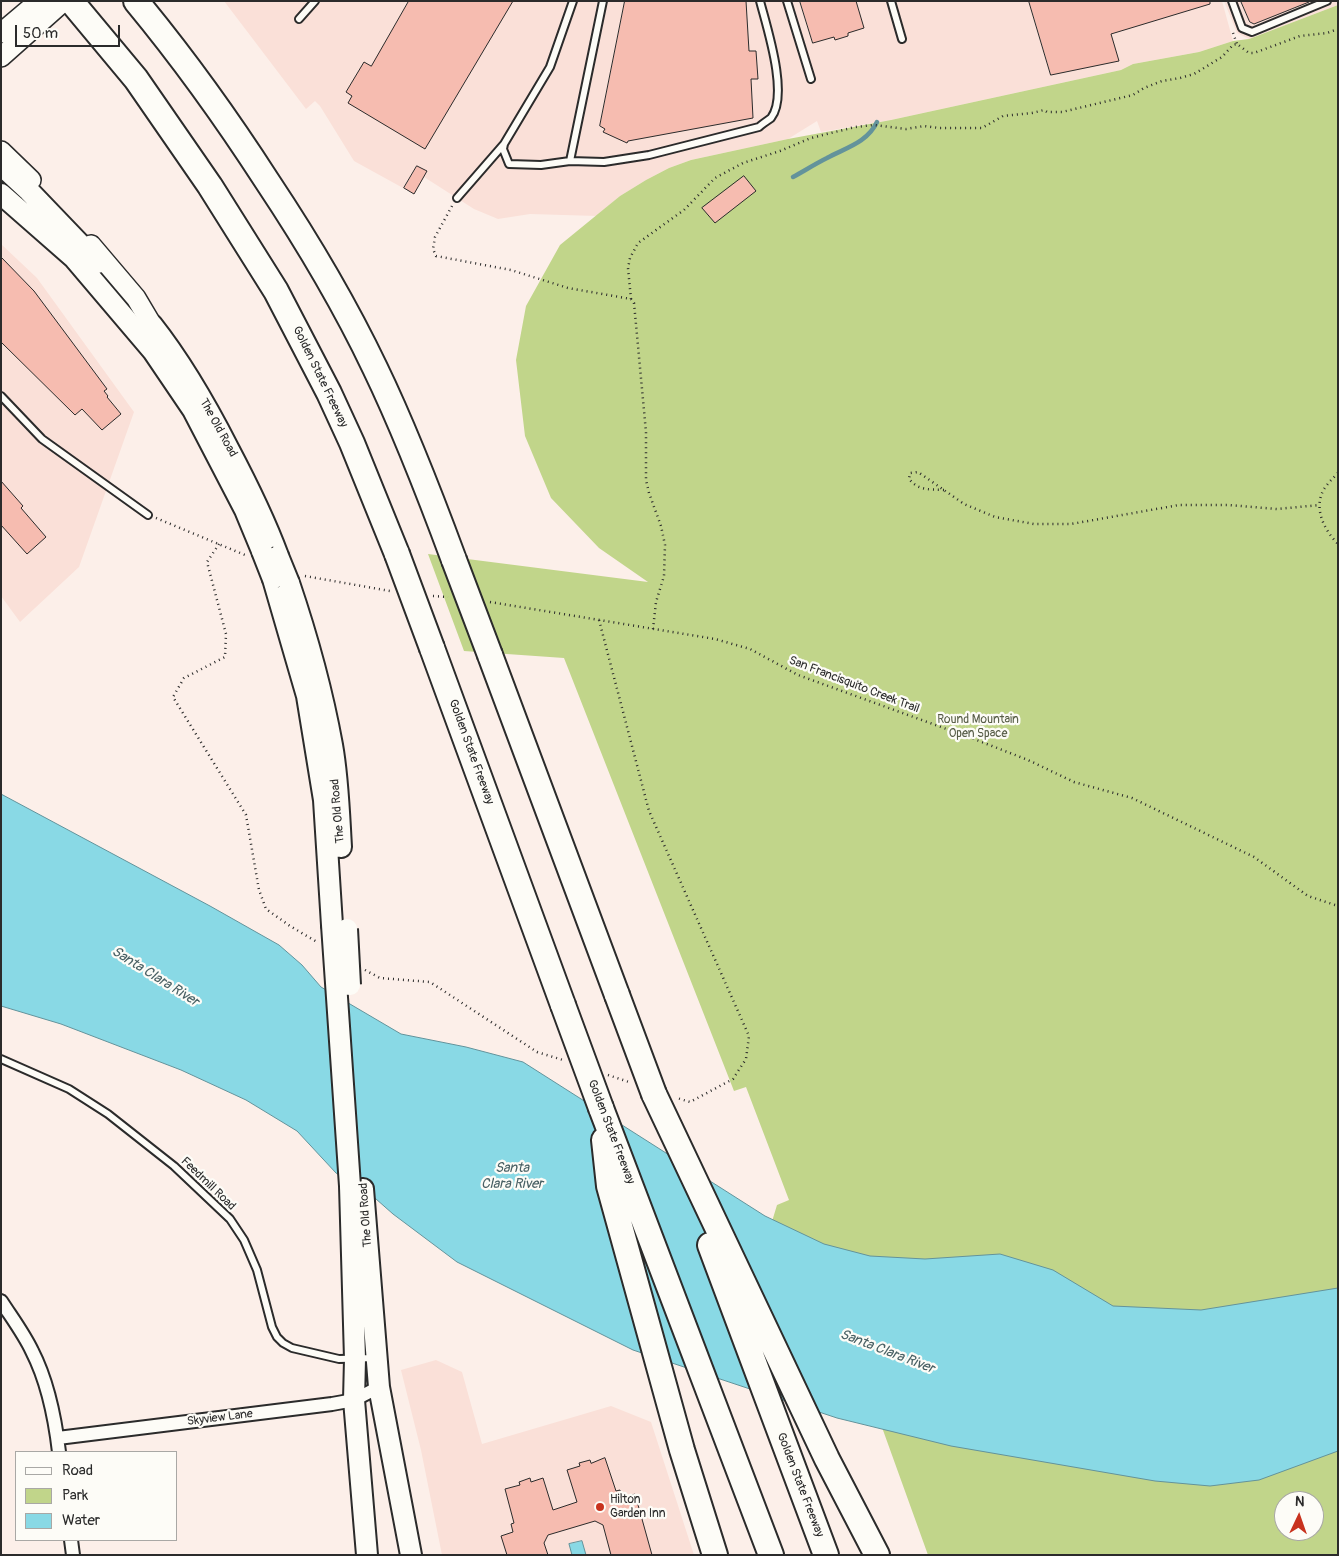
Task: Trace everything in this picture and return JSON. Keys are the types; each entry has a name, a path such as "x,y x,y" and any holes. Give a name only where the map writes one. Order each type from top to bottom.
{"highway":[{"name":"Golden State Freeway","path":"71,1 136,79 210,186 276,291 329,393 352,444 397,554 601,1108 718,1411 771,1555"},
{"name":"Golden State Freeway","path":"140,6 173,46 288,212 344,308 375,366 401,423 490,654 826,1555"},
{"path":"654,1091 827,1459 877,1555"},
{"path":"601,1108 609,1186 672,1414 715,1555"}],"main road":[{"path":"1,17 20,1"},
{"path":"1,33 39,1"},
{"path":"1,44 52,1"},
{"path":"1,57 64,1"},
{"path":"1,151 67,216 136,298 152,325"},
{"name":"The Old Road","path":"1,165 29,191 98,263 152,325 184,370 249,485 263,516 270,553"},
{"name":"The Old Road","path":"1,194 74,258 153,351 192,410 270,553 281,581 302,623 324,706 332,746 338,801 340,927 357,1188 378,1386 411,1555"},
{"name":"The Old Road","path":"357,1188 354,1400 367,1555"}],"street":[{"path":"1,1302 32,1350 40,1369 48,1391 60,1451"},
{"name":"Skyview Lane","path":"58,1438 332,1404 354,1400 378,1386"},
{"path":"71,1541 73,1555"}],"lane":[{"path":"300,19 316,1"},
{"path":"457,198 504,144 550,67 573,1"},
{"path":"570,161 603,1"},
{"path":"504,144 503,149 509,164 541,165 570,161 604,162 649,155 759,127 771,117 778,98 777,72 760,1"},
{"path":"787,1 811,79"},
{"path":"891,1 902,39"},
{"path":"1232,1 1242,28 1252,32 1327,1"},
{"path":"1,396 42,439 148,515"},
{"name":"Feedmill Road","path":"1,1058 69,1089 108,1114 174,1166 230,1219 247,1248 265,1297 272,1327 277,1337 283,1343 292,1348 339,1359 376,1358"}],"path":[{"path":"653,629 656,602 664,576 665,545 646,480 646,432 642,379 634,303 631,299 628,268 630,258 638,243 684,210 722,173 758,157 780,151 812,138 855,127 874,125 906,129 924,126 982,128 997,119 1012,114 1044,110 1047,112 1062,112 1133,95 1144,88 1162,81 1194,74 1222,57 1236,44 1249,53 1254,53 1300,36 1327,33 1338,29"},
{"path":"457,198 435,237 433,249 436,256 510,270 568,288 631,299"},
{"path":"944,490 916,486 910,479 910,473 918,472 944,490 964,504 995,517 1034,524 1071,524 1179,505 1229,505 1278,509 1320,505"},
{"path":"1338,473 1324,489 1320,505 1320,514 1325,527 1338,544"},
{"path":"219,544 207,562 226,634 225,657 184,678 174,697 246,815 259,890 266,909 290,926 323,945"},
{"name":"San Francisquito Creek Trail","path":"654,1091 690,1102 733,1079 746,1059 749,1036 649,811 599,620 715,639 750,649 798,675 974,738 1028,760 1074,782 1132,798 1254,858 1308,896 1338,906"},
{"path":"363,969 380,978 430,982 537,1052 564,1061"},
{"path":"600,1072 654,1091"}],"shaded area":[{"path":"224,1 1222,1 1233,41 1199,52 1133,64 1121,70 891,120 821,132 817,121 788,139 691,160 669,168 620,196 597,216 530,214 498,219 474,209 424,177 414,194 354,161 320,106 315,101 306,109"},
{"path":"1224,1 1338,1 1338,5 1249,39 1237,33"},
{"path":"1,244 37,278 134,412 79,567 20,622 1,596"},
{"path":"436,1360 462,1372 482,1444 611,1406 651,1422 694,1555 442,1555 421,1450 401,1370"}],"green space":[{"name":"Round Mountain Open Space","path":"1338,5 1338,1555 928,1555 866,1383 767,1238 777,1205 789,1200 746,1087 734,1091 564,658 464,651 428,554 648,582 599,548 551,498 525,436 516,360 526,306 560,245 620,196 669,168 691,160 788,139 891,120 1121,70 1133,64 1199,52 1233,41 1249,39"}],"water":[{"name":"Santa Clara River","path":"1,794 279,945 302,965 321,987 401,1034 466,1047 523,1062 765,1216 824,1244 870,1256 925,1259 1000,1254 1053,1270 1113,1306 1201,1310 1338,1288 1338,1451 1259,1480 1210,1486 1155,1481 951,1446 837,1418 633,1350 457,1262 376,1199 336,1173 297,1131 246,1100 181,1070 61,1024 1,1006"},
{"path":"582,1541 586,1555 572,1555 569,1544"}],"building":[{"path":"409,1 513,1 425,149 348,103 352,96 346,92 364,62 371,66"},
{"path":"625,1 746,1 749,51 756,51 758,79 751,79 753,118 628,141 627,143 603,132 605,129 600,126"},
{"path":"800,1 856,1 864,28 835,40 834,37 813,43"},
{"path":"1029,1 1210,1 1210,4 1111,34 1119,61 1051,75"},
{"path":"1241,1 1309,2 1254,24 1250,22"},
{"path":"417,166 427,171 414,194 404,188"},
{"path":"744,176 756,191 715,223 702,208"},
{"path":"1,257 34,291 107,389 104,391 107,397 121,414 102,430 82,409 75,415 1,342"},
{"path":"1,481 46,537 27,554 1,525"},
{"name":"Hilton Garden Inn","path":"605,1458 616,1491 620,1490 622,1498 635,1494 652,1555 611,1555 603,1525 595,1521 548,1535 544,1543 548,1555 507,1555 501,1536 513,1532 511,1524 514,1523 505,1489 520,1485 519,1482 530,1478 531,1482 543,1478 553,1510 577,1502 567,1470 580,1466 579,1463 590,1460 591,1463"}],"waterway":[{"path":"793,177 862,140 877,122"}],"place":[{"name":"Hilton Garden Inn","path":"600,1507"}]}
